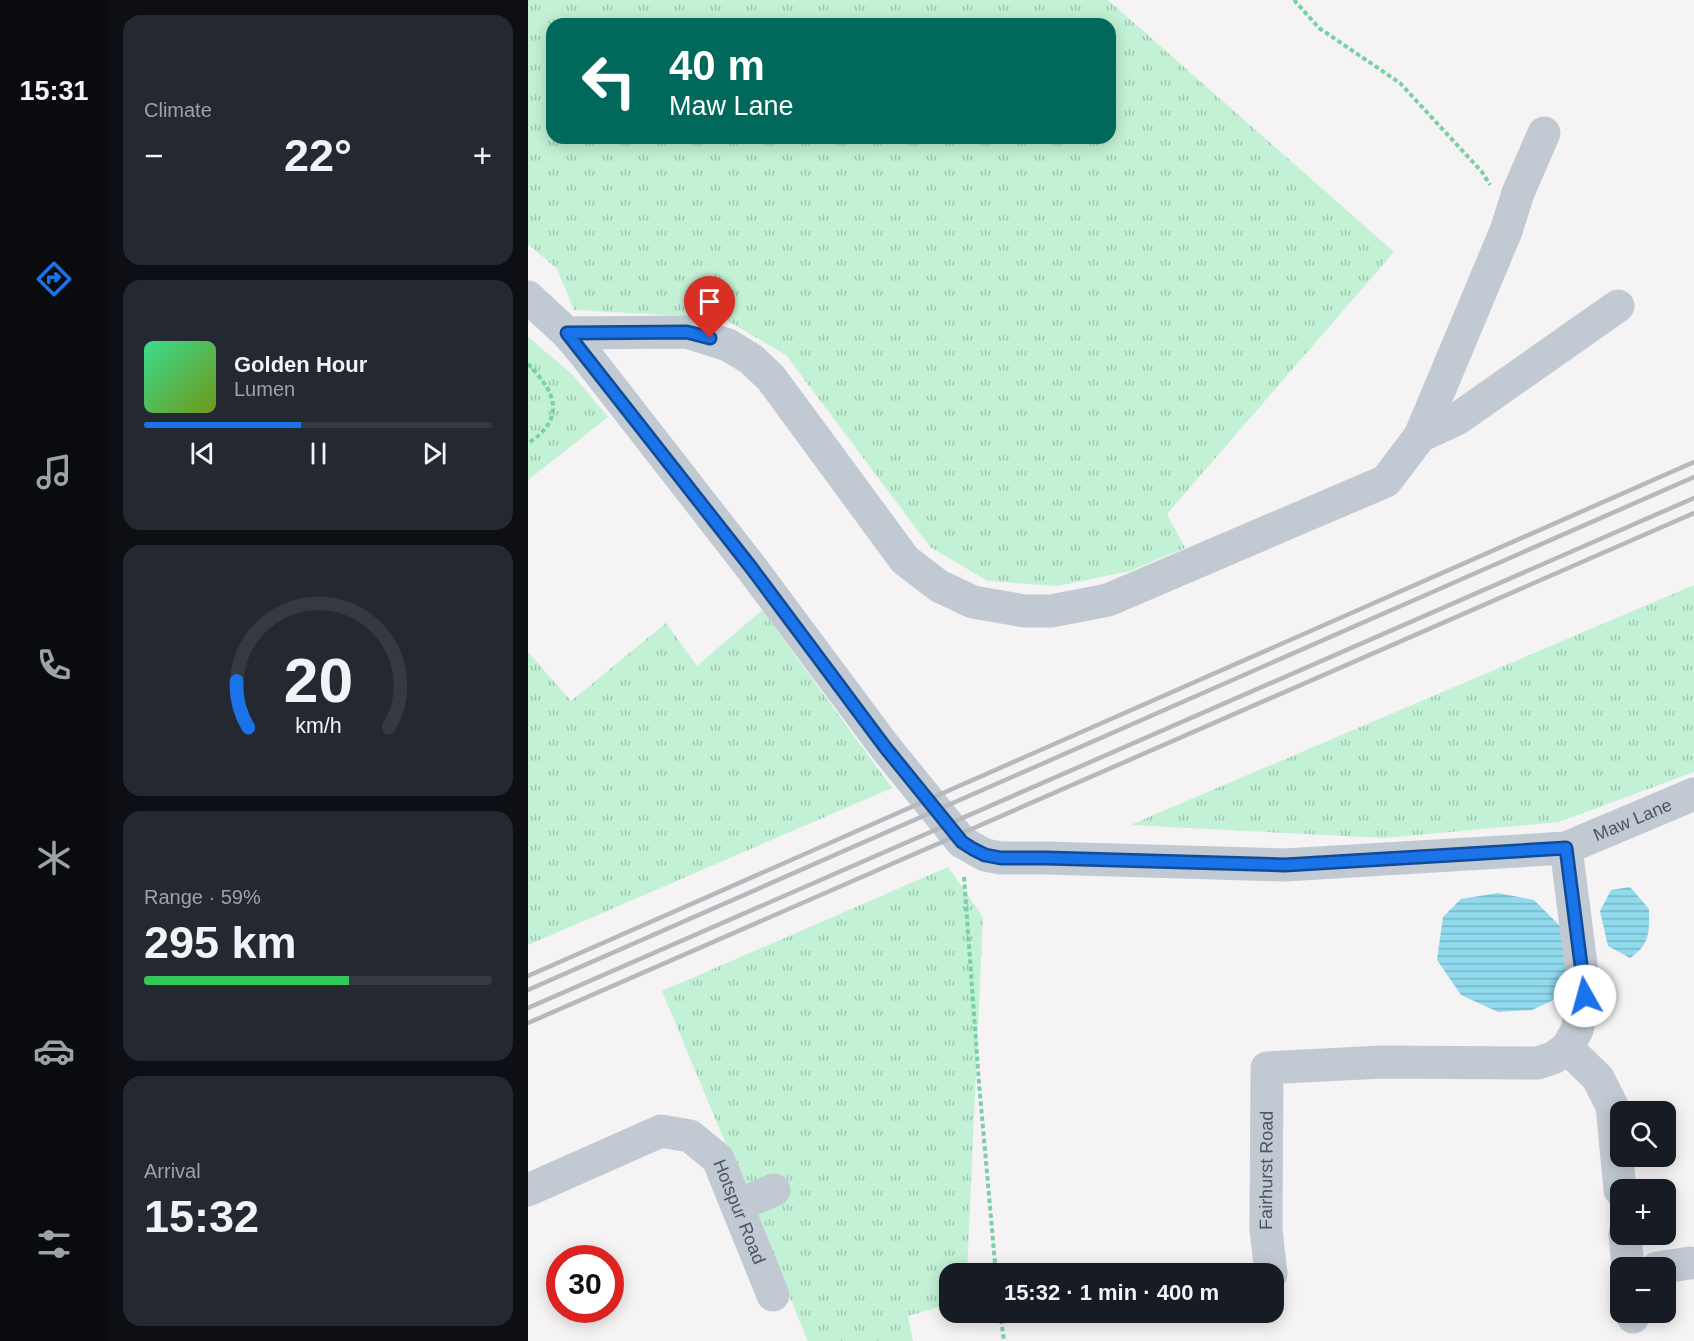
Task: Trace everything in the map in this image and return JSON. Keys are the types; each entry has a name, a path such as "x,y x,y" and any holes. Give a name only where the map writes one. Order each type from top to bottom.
{"street":[{"path":"567,333 687,332 728,345 751,359 771,378 905,560 939,586 973,602 1025,611 1051,611 1108,600 1386,481 1420,436 1506,231 1518,193 1544,133"},
{"name":"Maw Lane","path":"528,297 567,333 750,566 885,747 962,842 985,855 1001,858 1285,865 1566,848 1694,794"},
{"path":"1420,436 1457,419 1618,306"},
{"path":"1566,848 1585,996 1577,1030 1567,1048 1598,1078 1612,1106 1619,1179"},
{"name":"Fairhurst Road","path":"1273,1263 1266,1229 1267,1068 1382,1062 1537,1064 1553,1058 1567,1048"},
{"name":"Hotspur Road","path":"528,1190 661,1131 690,1136 718,1159 773,1295"},
{"path":"737,1206 774,1190"},
{"path":"1676,1265 1690,1263"}],"path":[{"path":"1294,0 1318,28 1400,83 1482,172 1493,190"},
{"path":"528,364 547,383 552,397 552,416 544,431 528,443"},
{"path":"965,889 995,1263"},
{"path":"1002,1323 1004,1341"}],"green space":[{"path":"528,0 1108,0 1394,252 1167,514 1185,548 1130,571 1057,586 988,581 930,547 786,355 723,318 574,310 557,269 528,244"},
{"path":"528,337 572,374 608,417 528,480"},
{"path":"1694,585 1694,772 1559,822 1384,838 1130,825"},
{"path":"762,610 892,788 528,945 528,652 571,701 666,623 697,666"},
{"path":"948,867 983,917 967,1263 939,1263 939,1307 908,1316 913,1341 808,1341 662,991"}],"water":[{"path":"1630,887 1649,909 1649,930 1642,948 1630,958 1608,946 1600,911 1611,890"},
{"path":"1498,893 1534,900 1562,928 1576,960 1564,995 1532,1010 1498,1012 1461,995 1437,960 1443,917 1461,899"}],"railway":[{"path":"528,976 1694,462"},
{"path":"528,990 1694,477"},
{"path":"528,1008 1694,498"},
{"path":"528,1023 1694,513"}],"route":[{"path":"710,338 687,332 567,333 750,566 885,747 962,842 985,855 1001,858 1285,865 1566,848 1585,996"}]}
